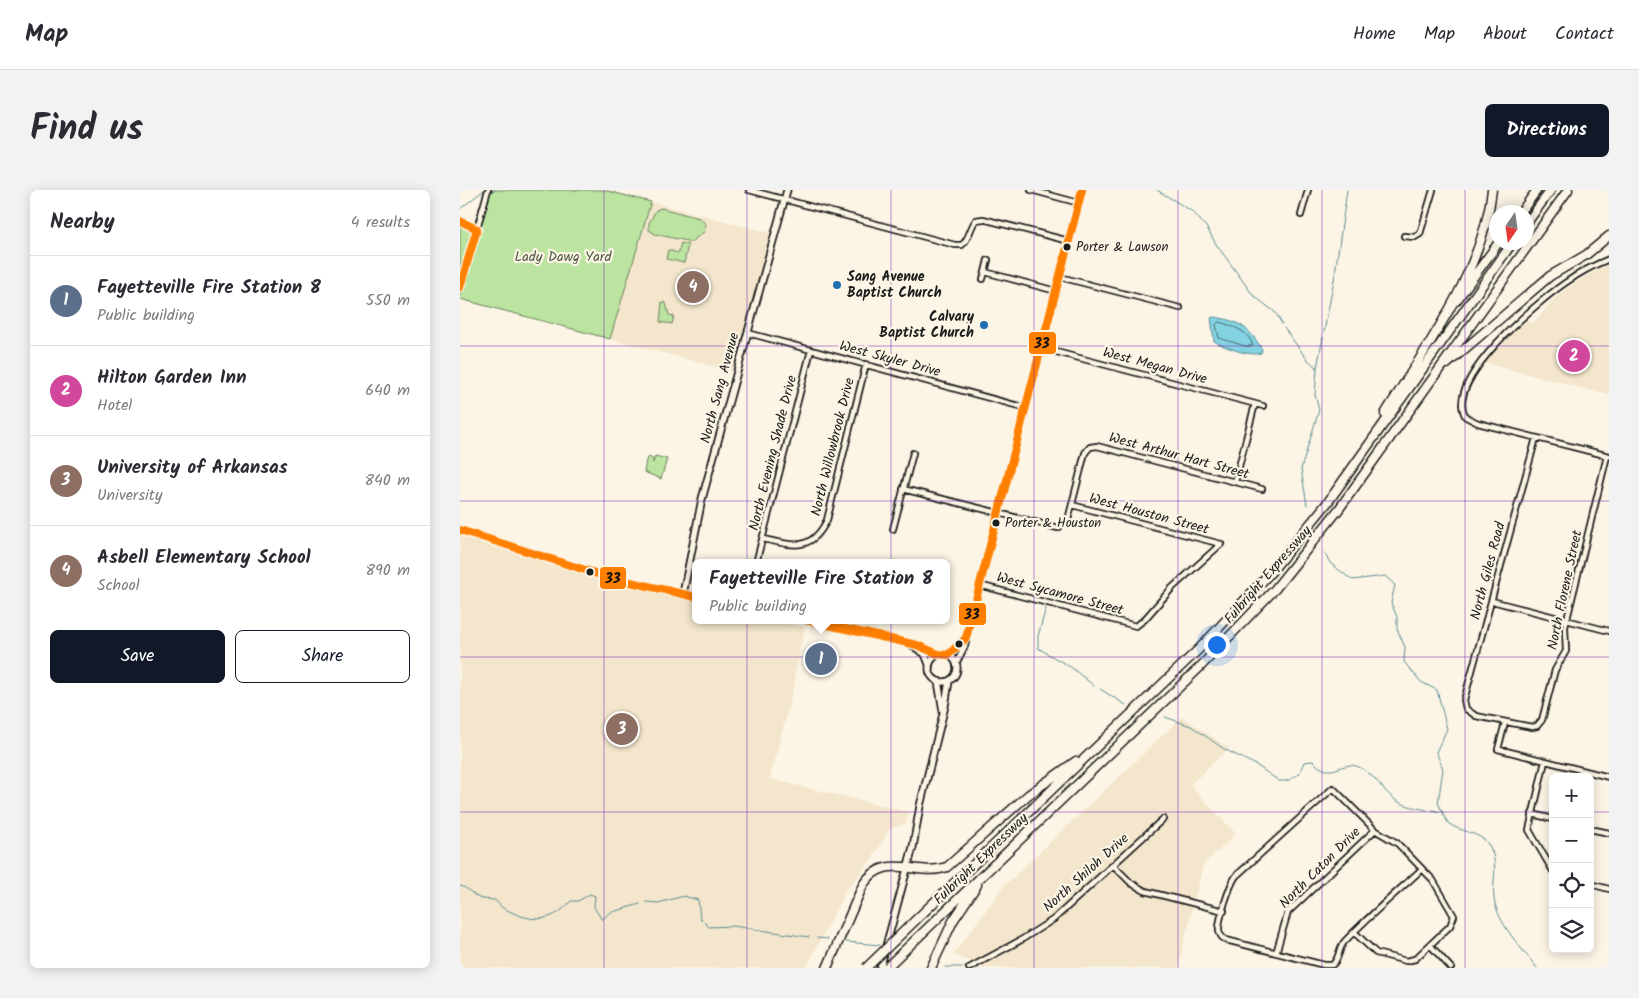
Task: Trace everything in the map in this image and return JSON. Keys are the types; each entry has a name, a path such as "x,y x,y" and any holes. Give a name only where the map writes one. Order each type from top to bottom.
{"highway":[{"path":"1442,321 1474,257 1486,223 1492,190"},
{"path":"1526,205 1536,190"},
{"path":"1534,213 1551,190"},
{"name":"Fulbright Expressway","path":"886,968 1200,667 1252,614 1307,551 1340,509 1568,190"},
{"path":"1438,372 1550,276 1586,255 1609,236"},
{"path":"1353,467 1442,321 1493,250"},
{"name":"Fulbright Expressway","path":"866,968 1246,601 1295,543 1353,467 1507,250"},
{"path":"827,968 866,880 883,868 908,867 936,870 953,863 1028,796 1096,747"},
{"path":"931,968 953,921 986,872"}],"street":[{"path":"460,287 488,190"},
{"path":"749,190 956,245 962,245 967,240 972,225 976,220 983,219 1069,242"},
{"name":"North Sang Avenue","path":"683,594 698,517 787,190"},
{"path":"1031,190 1079,203"},
{"path":"880,968 908,867 918,813 943,711 948,681 955,674 957,662 966,638 1082,190"},
{"path":"1301,215 1308,190"},
{"path":"1404,236 1415,237 1420,234 1433,190"},
{"path":"460,221 477,228"},
{"path":"1608,456 1478,423 1466,417 1463,412 1463,393 1474,372 1523,316 1575,276 1609,259"},
{"path":"983,279 988,260"},
{"path":"985,272 1056,291"},
{"path":"1060,277 1180,308"},
{"name":"West Skyler Drive","path":"748,333 1026,408"},
{"name":"West Megan Drive","path":"1042,348 1263,406"},
{"name":"North Evening Shade Drive","path":"757,559 811,350"},
{"name":"North Willowbrook Drive","path":"763,538 793,546 808,543 820,534 827,520 866,364"},
{"path":"1235,482 1255,404"},
{"name":"North Giles Road","path":"1505,723 1476,716 1466,710 1464,700 1536,438"},
{"name":"West Arthur Hart Street","path":"1072,505 1085,453 1090,447 1097,446 1262,490"},
{"path":"893,529 913,452"},
{"name":"North Florene Street","path":"1505,723 1537,726 1542,720 1556,666 1566,652 1567,620 1608,456"},
{"path":"903,489 1053,528 1063,526 1068,520 1072,505"},
{"name":"West Houston Street","path":"1072,505 1221,544 1172,588 1144,620 1136,626"},
{"path":"460,530 595,574 692,596"},
{"name":"West Sycamore Street","path":"979,585 1136,626"},
{"path":"1492,601 1609,631"},
{"path":"824,624 907,642 938,654 948,655 957,662"},
{"path":"948,655 966,638"},
{"path":"907,642 925,654 930,673 938,681 943,711"},
{"path":"929,664 938,654"},
{"path":"938,681 948,681"},
{"path":"1505,723 1498,749 1609,777"},
{"path":"1545,761 1532,814 1530,833 1549,865"},
{"path":"1354,932 1372,952 1406,960 1415,959 1450,926 1454,919 1454,914 1432,880 1422,869 1397,843 1374,830 1333,788 1236,876 1231,884 1219,928 1223,938 1324,965 1332,965 1337,959 1343,943 1354,932 1422,869"},
{"path":"1532,814 1549,818"},
{"name":"North Shiloh Drive","path":"969,968 990,954 1021,940 1054,919 1162,819"},
{"name":"North Caton Drive","path":"1276,953 1288,912 1374,830"},
{"path":"1594,830 1609,833"},
{"path":"1113,865 1131,883 1145,891 1224,912"},
{"path":"1594,885 1609,889"},
{"path":"1430,946 1451,968"}],"shaded area":[{"path":"651,202 775,234 736,372 610,339"},
{"path":"1609,264 1609,395 1481,362 1523,317 1532,324 1559,294 1581,279"},
{"path":"460,536 603,581 692,601 692,624 793,624 805,627 794,678 796,678 770,779 909,812 906,823 890,829 871,860 846,890 806,968 460,968"},
{"path":"1182,717 1229,748 1190,785 1236,834 1203,865 1178,968 969,968 975,963 953,955 1003,887"}],"green space":[{"name":"Lady Dawg Yard","path":"488,190 604,190 651,202 610,339 460,299 460,221 477,228"},
{"path":"661,208 699,218 706,224 704,232 691,242 655,234 649,230 649,223 656,210"},
{"path":"681,243 688,245 684,263 666,259 668,250 678,253"},
{"path":"662,302 666,303 669,315 674,316 672,324 660,322"},
{"path":"655,456 667,459 661,479 644,472 646,460 649,457 653,459 653,463"}],"water":[{"path":"1214,317 1237,323 1248,330 1262,349 1261,353 1244,353 1214,341 1211,318"}],"waterway":[{"path":"460,209 484,190"},
{"path":"491,192 495,190"},
{"path":"1157,190 1193,212 1207,228 1216,244 1253,295 1276,313 1282,324"},
{"path":"1324,332 1334,280 1347,190"},
{"path":"1284,328 1307,359 1317,368 1315,395 1319,410 1301,469 1307,505"},
{"path":"1317,368 1323,337"},
{"path":"1324,553 1331,564 1352,580 1385,576 1395,585 1391,603 1397,617 1397,629 1405,647 1404,662 1421,682 1437,690 1447,729 1436,752 1443,769 1438,803 1448,823 1475,834 1488,844 1494,858 1494,897 1498,913 1513,938 1537,968"},
{"path":"1046,608 1038,636 1038,648 1072,668 1094,686"},
{"path":"1100,689 1126,705"},
{"path":"1165,717 1191,726 1224,749 1256,765 1279,781 1287,781 1299,774 1304,762 1313,761 1326,770 1353,765 1370,774 1397,801 1407,806 1427,810"},
{"path":"1432,810 1441,812"},
{"path":"460,886 466,888 479,898 497,901 500,906 513,913 539,919 555,914 571,901 578,901 590,894 595,896 594,907 602,920 609,913 640,904"},
{"path":"646,902 658,903 684,896 698,900 700,918 709,927 733,926 809,937"},
{"path":"817,938 828,939"},
{"path":"846,942 880,945"},
{"path":"945,967 963,967"}],"transit line":[{"name":"33","path":"824,624 917,645 938,654 948,655 966,638 1082,190"},
{"name":"33","path":"460,221 477,229 460,287"},
{"name":"33","path":"460,530 604,576 692,596"}],"place":[{"name":"Porter & Lawson","path":"1067,247"},
{"name":"Sang Avenue Baptist Church","path":"837,285"},
{"name":"Asbell Elementary School","path":"693,287"},
{"name":"Calvary Baptist Church","path":"984,325"},
{"name":"Hilton Garden Inn","path":"1574,356"},
{"name":"Porter & Houston","path":"996,523"},
{"name":"Fayetteville Fire Station 8","path":"821,659"},
{"name":"University of Arkansas","path":"622,729"}]}
